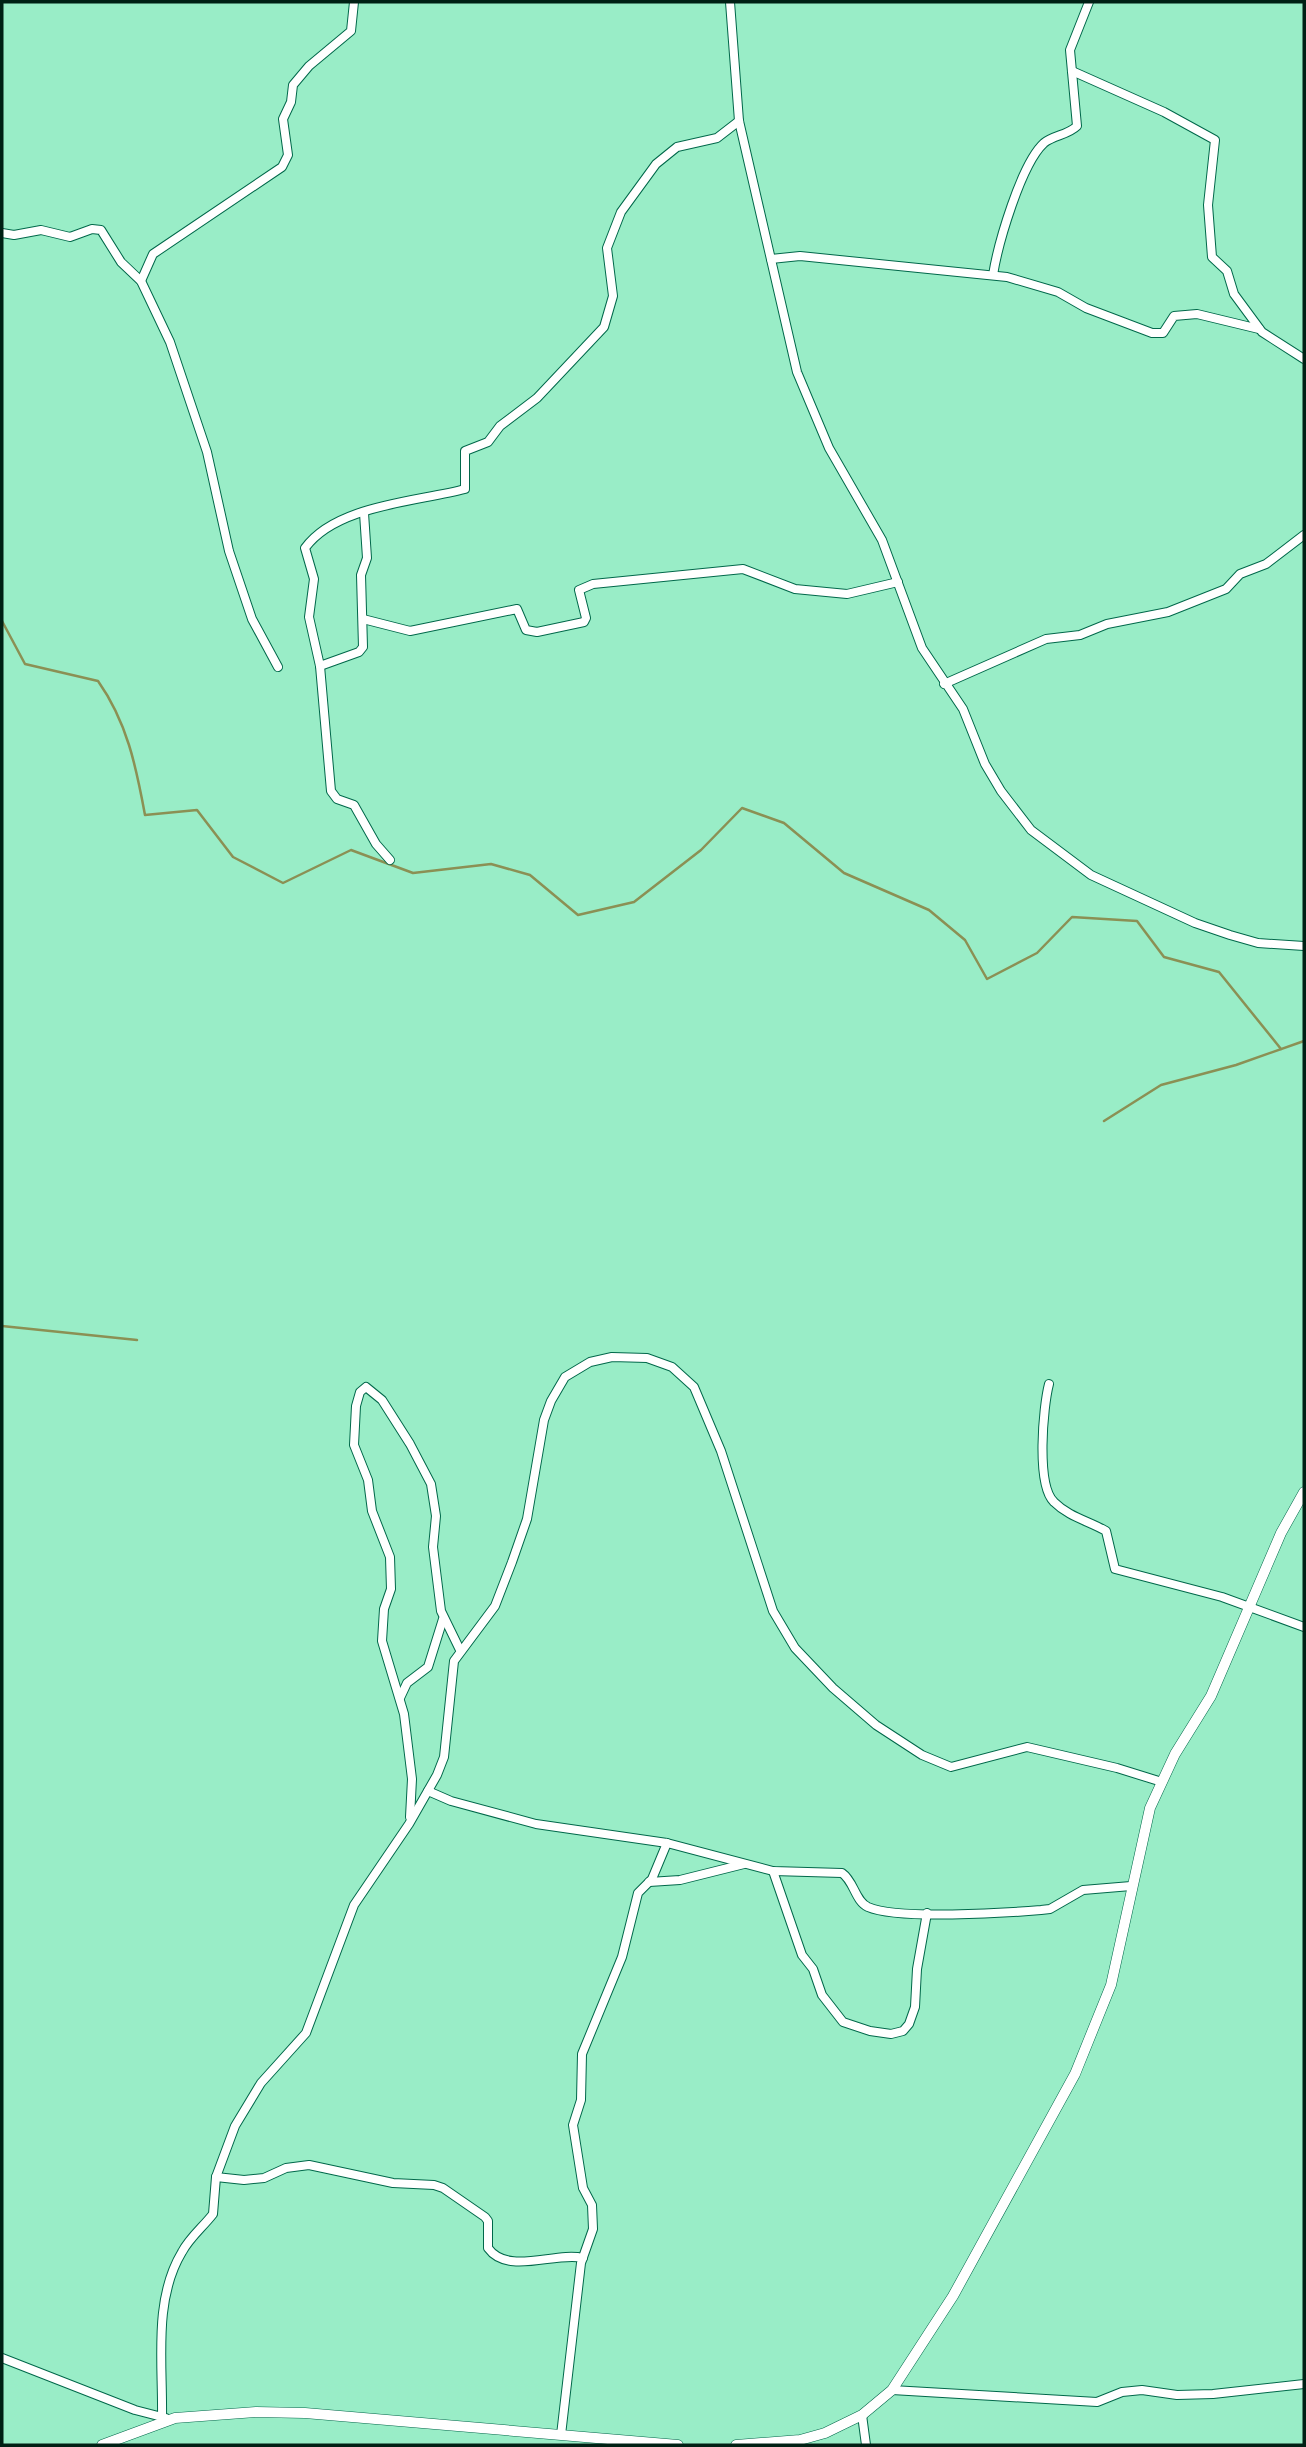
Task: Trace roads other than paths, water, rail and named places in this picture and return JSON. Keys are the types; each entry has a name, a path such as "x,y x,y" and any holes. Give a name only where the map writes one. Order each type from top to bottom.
{"street":[{"path":"141,281 153,254 282,167 288,155 283,119 292,102 293,85 309,66 351,31 354,2"},
{"path":"730,2 739,121 792,354 805,396 829,447 883,540 922,648 963,709 985,764 1001,791 1031,830 1091,875 1195,923 1258,943 1304,946"},
{"path":"993,275 1013,202 1038,150 1045,143 1077,125 1071,44 1089,2"},
{"path":"1072,71 1164,112 1214,140 1208,205 1211,253 1227,271 1234,294 1259,328 1304,359"},
{"path":"390,860 376,844 354,805 337,799 331,792 320,666 310,630 309,605 314,582 305,548 330,523 465,489 466,451 488,442 495,430 537,398 604,327 613,296 607,248 621,212 642,181 673,150 717,138 739,121"},
{"path":"2,233 15,235 41,230 70,237 92,229 101,230 121,262 141,281 170,342 193,408 207,453 221,525 252,619 278,667"},
{"path":"771,259 800,256 993,275 1041,286 1086,308 1152,333 1163,333 1174,316 1187,313 1259,328"},
{"path":"320,666 362,650 361,575 367,558 364,513"},
{"path":"944,684 1046,639 1080,635 1107,624 1168,611 1226,589 1240,574 1266,564 1304,535"},
{"path":"363,619 410,631 517,609 526,631 537,632 583,622 586,618 579,590 593,584 743,569 795,589 848,594 869,592 898,582"},
{"path":"167,2418 161,2343 168,2283 182,2251 213,2214 216,2177 235,2126 254,2094 306,2033 354,1905 409,1824 444,1757 451,1680 460,1650 495,1606 512,1562 527,1519 544,1420 565,1377 590,1362 612,1357 647,1358 672,1367 684,1376 701,1396 773,1611 794,1648 833,1688 876,1725 922,1755 951,1767 1027,1747 1117,1768 1162,1783"},
{"path":"1049,1384 1042,1423 1044,1463 1053,1501 1067,1512 1106,1531 1115,1569 1189,1587 1304,1627"},
{"path":"409,1824 412,1779 400,1698 382,1641 384,1609 391,1589 390,1557 372,1511 368,1480 354,1445 356,1406 360,1392 366,1387 382,1400 411,1444 431,1484 436,1516 433,1547 443,1616 460,1650"},
{"path":"736,2445 800,2440 825,2433 862,2415 892,2390 972,2263 1075,2074 1111,1984 1150,1808 1211,1696 1281,1533 1304,1492"},
{"path":"400,1698 407,1684 428,1667 443,1616"},
{"path":"428,1791 451,1801 536,1824 667,1843 773,1871 842,1873 869,1907 927,1913 1041,1910 1049,1909 1083,1890 1131,1886"},
{"path":"561,2435 583,2258 593,2229 592,2205 583,2188 573,2125 581,2100 583,2054 622,1957 638,1893 649,1882 667,1843"},
{"path":"649,1882 680,1880 744,1864"},
{"path":"773,1871 802,1955 813,1969 822,1995 843,2022 870,2031 891,2034 903,2031 909,2024 915,2007 916,1969 927,1913"},
{"path":"216,2177 244,2180 264,2178 286,2168 309,2165 393,2183 434,2185 443,2188 485,2217 492,2253 510,2260 536,2261 573,2255 583,2258"},
{"path":"2,2358 135,2410 167,2418 256,2412 305,2413 678,2445"},
{"path":"892,2390 1097,2402 1122,2392 1142,2390 1177,2395 1213,2394 1304,2384"},
{"path":"862,2415 866,2445"},
{"path":"102,2445 167,2418"}],"waterway":[{"path":"2,621 25,664 98,681 123,728 134,762 145,815 197,810 233,857 283,883 351,850 413,873 491,864 530,875 578,915 634,902 701,850 742,808 784,823 844,873 929,910 965,940 987,979 1037,953 1072,917 1137,921 1164,957 1219,972 1281,1049"},
{"path":"1104,1121 1161,1085 1236,1065 1304,1041"},
{"path":"2,1326 137,1340"}]}
